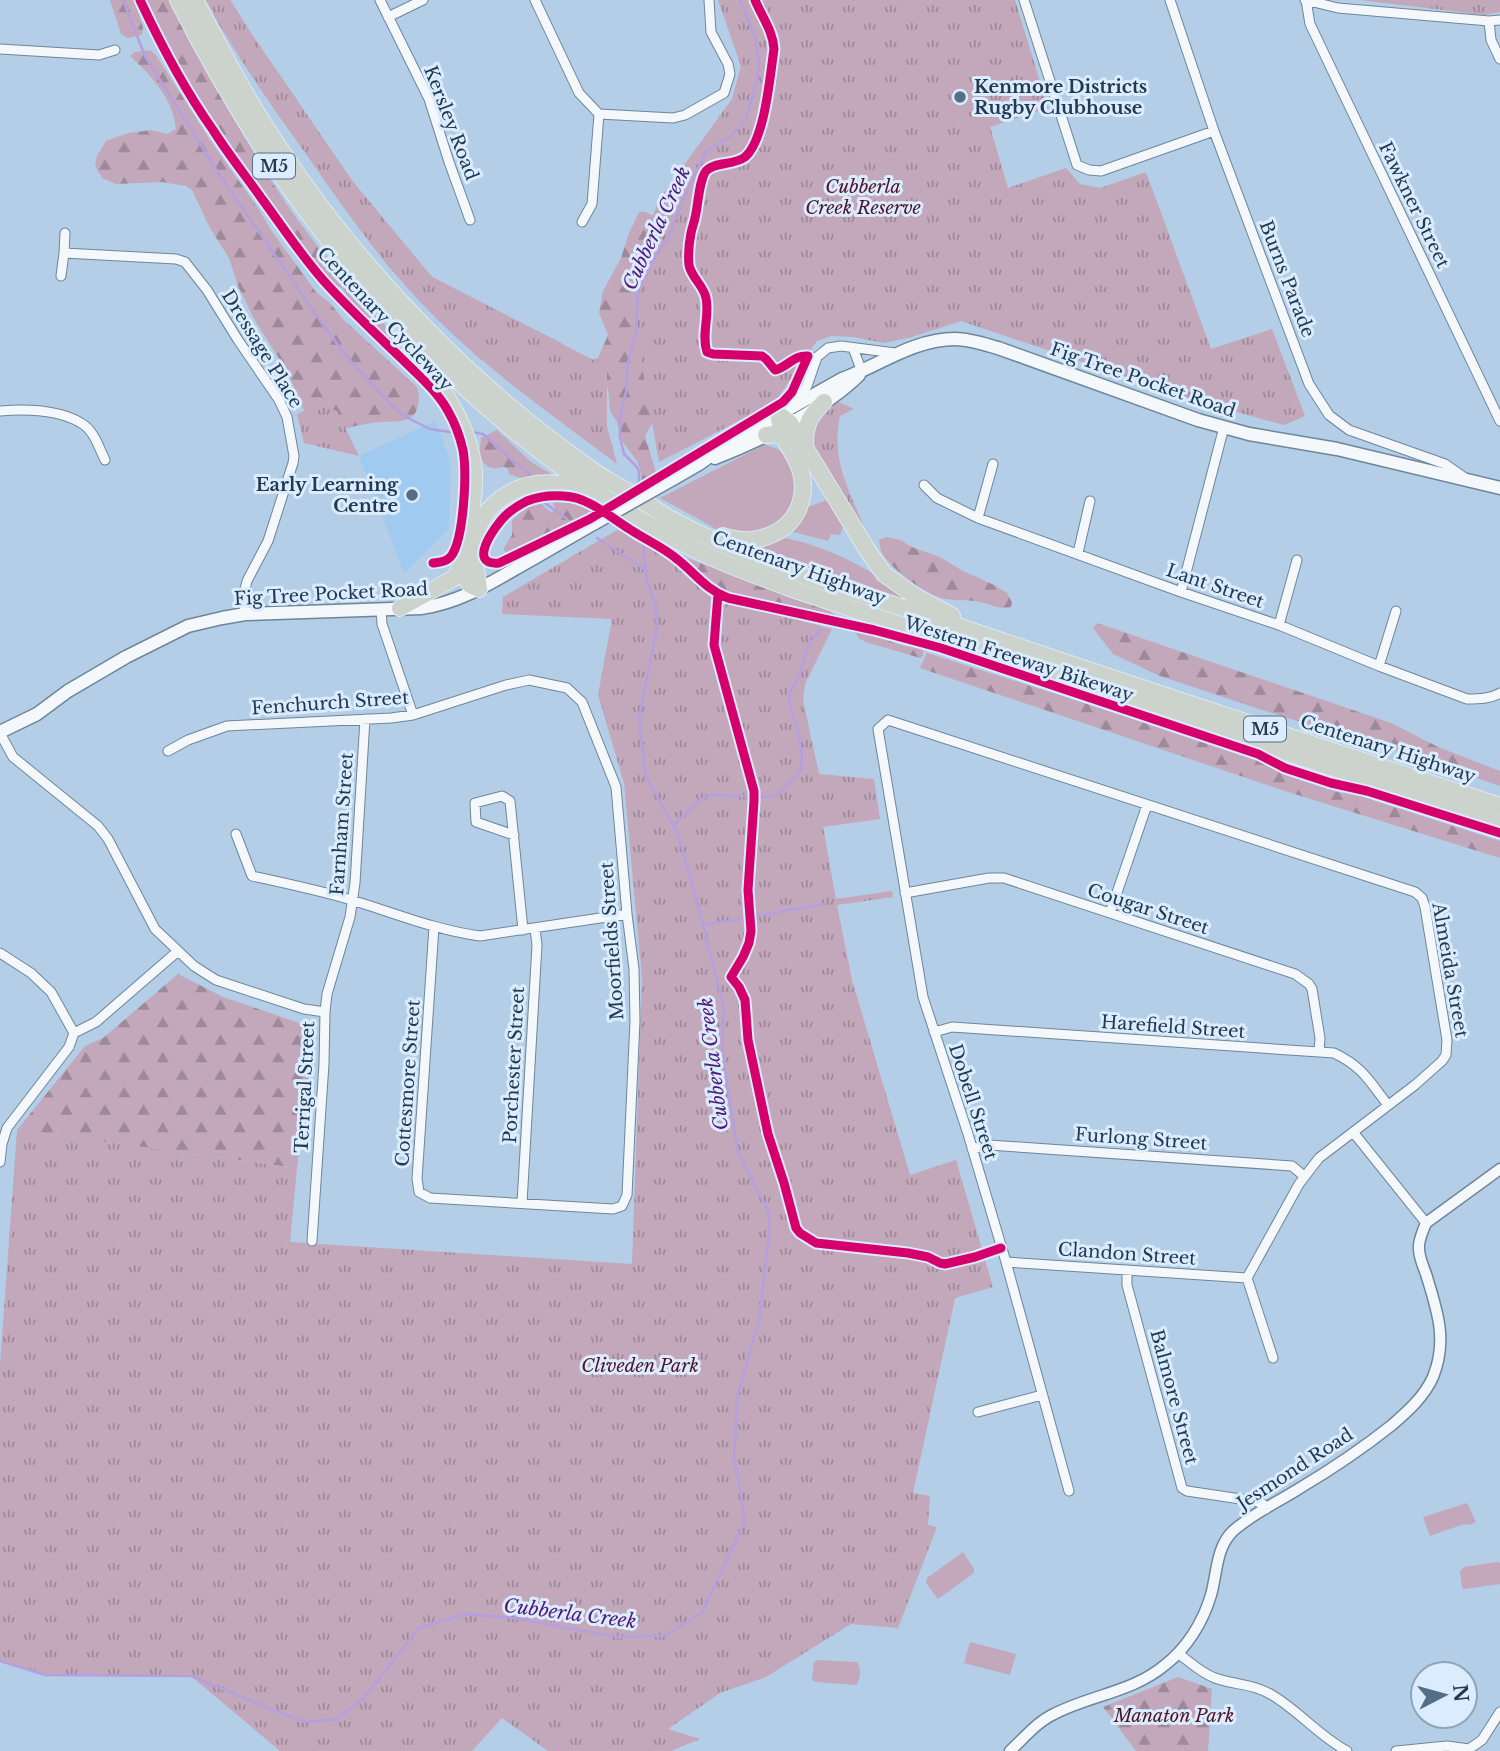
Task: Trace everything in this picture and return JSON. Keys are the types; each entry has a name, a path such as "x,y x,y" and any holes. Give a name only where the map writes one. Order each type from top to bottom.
{"highway":[{"name":"Centenary Highway","path":"178,0 253,134 337,253 393,317 441,365 487,407 605,498 699,552 798,591 1500,823"},
{"name":"Centenary Highway","path":"195,0 238,81 279,148 336,227 373,272 443,345 518,412 604,478 654,509 710,539 800,575 1500,806"},
{"path":"393,317 402,338 430,373 458,418 472,462 474,481 458,573 454,578 400,608"},
{"path":"805,446 807,424 811,415 824,402"},
{"path":"780,427 805,446 884,574 943,612 1031,651"},
{"path":"710,539 723,536 741,541 772,534 790,522 800,506 803,488 801,471 780,427"},
{"path":"465,544 466,580 473,588 479,589 474,554 476,538 486,515 498,500 523,486 549,483 565,485 588,495 605,498"}],"main road":[{"name":"Fig Tree Pocket Road","path":"0,732 37,714 68,691 126,657 188,626 245,614 421,608 443,604 479,589 699,464 727,444 780,427 796,405 842,379 914,347 943,340 974,341 998,348 1198,420 1249,434 1337,449 1500,488"},
{"name":"Fig Tree Pocket Road","path":"699,464 731,452 780,427 846,388 862,372"}],"street":[{"name":"Kersley Road","path":"380,0 429,99 471,220"},
{"path":"388,17 423,0"},
{"path":"535,0 579,93 599,114 673,118 685,115 724,93 730,74 728,64 711,32 709,0"},
{"path":"1024,0 1077,164 1089,170 1101,171 1214,131"},
{"name":"Burns Parade","path":"1170,0 1214,131 1309,384 1329,415 1349,430 1445,464 1471,482"},
{"path":"1306,0 1338,8 1500,20"},
{"name":"Fawkner Street","path":"1306,0 1310,24 1500,421"},
{"path":"1489,21 1491,40 1500,59"},
{"path":"0,49 99,55 115,50"},
{"path":"582,222 592,204 599,114"},
{"path":"61,276 65,233"},
{"name":"Dressage Place","path":"64,253 176,258 185,262 207,290 286,413 293,463 268,541 247,581 244,593 245,614"},
{"path":"796,405 807,386 817,357 833,346 900,354"},
{"path":"853,348 862,372"},
{"path":"0,411 39,410 83,424 95,438 105,460"},
{"path":"1181,592 1224,427"},
{"path":"978,518 993,464"},
{"name":"Lant Street","path":"924,485 937,498 978,518 1279,625 1467,699 1480,699 1500,693"},
{"path":"1077,553 1090,501"},
{"path":"1279,625 1297,560"},
{"path":"381,610 382,624 413,715"},
{"path":"1379,666 1396,611"},
{"name":"Fenchurch Street","path":"168,751 188,740 228,726 413,715 529,680 567,688 576,694"},
{"name":"Moorfields Street","path":"576,694 582,702 616,787 634,969 635,1021 627,1195"},
{"name":"Farnham Street","path":"325,1012 327,994 353,901 365,719"},
{"name":"Almeida Street","path":"888,720 1412,891 1422,898 1426,907 1447,1040 1446,1055 1443,1061 1319,1158 1304,1176 1247,1278"},
{"name":"Dobell Street","path":"888,720 878,729 923,997 1006,1262 1069,1491"},
{"name":"Terrigal Street","path":"0,732 13,757 98,826 108,839 155,929 194,966 216,981 304,1009 325,1012 312,1241"},
{"path":"514,835 476,822 475,803 502,796 510,802 514,835 523,930"},
{"path":"1110,913 1147,805"},
{"path":"236,834 252,876 353,901 434,927 480,936 627,914"},
{"name":"Cougar Street","path":"905,892 989,878 1004,878 1299,976 1312,989 1320,1051"},
{"name":"Cottesmore Street","path":"434,927 417,1180 419,1192 430,1198 613,1209 622,1206 627,1195"},
{"name":"Porchester Street","path":"522,1203 537,945 535,929"},
{"path":"0,1162 7,1128 69,1047 74,1034 96,1022 177,951"},
{"path":"0,953 31,972 51,992 74,1034"},
{"name":"Harefield Street","path":"934,1032 952,1027 1334,1053 1349,1060 1367,1076 1388,1105"},
{"path":"1353,1132 1426,1223 1500,1169"},
{"name":"Furlong Street","path":"972,1149 989,1144 1206,1159 1292,1166 1304,1176"},
{"name":"Jesmond Road","path":"1010,1751 1049,1716 1137,1684 1179,1654 1203,1619 1221,1549 1228,1536 1376,1437 1416,1404 1432,1380 1440,1357 1441,1327 1419,1249 1426,1223"},
{"name":"Clandon Street","path":"1006,1262 1247,1278"},
{"name":"Balmore Street","path":"1127,1270 1127,1285 1182,1488 1254,1501 1263,1504 1266,1509"},
{"path":"1247,1278 1273,1359"},
{"path":"978,1412 1042,1395"},
{"path":"1179,1654 1202,1672 1215,1678 1254,1686 1274,1696 1347,1751"},
{"path":"1396,1751 1447,1745 1470,1750 1482,1740 1500,1712"}],"shaded area":[{"name":"Early Learning Centre","path":"435,421 450,461 449,528 404,573 359,456"}],"green space":[{"path":"110,0 134,0 143,27 142,35 128,38 121,34"},
{"path":"143,0 170,0 228,108 292,212 337,270 418,363 415,367 399,351 394,341 383,337 366,315 357,310 342,288 329,283 300,246 196,99 164,44"},
{"path":"206,0 230,0 353,182 432,277 561,343 585,362 598,358 608,335 599,313 603,291 621,258 639,212 645,212 671,224 658,413 645,436 657,476 651,482 642,486 637,461 622,441 617,422 610,411 608,387 480,359 438,320 388,266 275,110"},
{"path":"206,0 230,0 353,182 432,277 607,367 607,426 617,464 481,359 439,321 402,282 351,218 278,114 240,58"},
{"name":"Cubberla Creek Reserve","path":"718,0 1015,0 1048,108 990,127 1008,188 1066,168 1080,184 1100,188 1146,172 1211,349 1272,329 1305,416 1284,425 1204,403 961,321 884,343 831,336 817,341 775,402 659,462 636,332 638,291 647,273 635,268 658,201 732,99 741,66"},
{"path":"1360,0 1500,0 1500,12 1484,15"},
{"path":"150,50 156,55 210,140 316,292 417,387 418,406 410,418 322,434 307,418 287,371 254,319 238,286 229,258 210,228 192,190 186,186 162,182 116,184 102,178 95,166 97,156 106,141 129,133 151,130 167,134 176,129 166,98 146,71 130,56 135,52"},
{"path":"836,401 854,409 840,416 838,445 842,472 863,524 861,531 812,450 812,420"},
{"path":"319,404 337,411 359,456 304,443 297,414"},
{"path":"497,430 530,461 551,474 551,477 524,479 509,474 505,467 494,468 485,464 479,453 481,438"},
{"path":"764,445 776,448 784,456 791,465 794,477 792,502 787,514 769,530 753,535 723,532 660,498"},
{"path":"556,499 585,505 592,514 513,554 505,552 504,548 512,535 514,518 536,501 552,512"},
{"path":"827,500 843,526 840,535 831,534 828,541 790,531 805,508"},
{"name":"Cliveden Park","path":"617,530 632,535 664,553 712,593 728,601 832,629 805,684 803,700 819,774 874,779 880,819 823,827 836,899 892,891 893,897 837,905 852,980 910,1175 956,1160 993,1287 955,1298 913,1493 930,1496 928,1525 937,1527 898,1628 851,1624 766,1677 720,1693 668,1729 700,1739 671,1751 548,1751 502,1718 472,1751 280,1751 191,1676 45,1675 0,1661 0,1365 17,1130 297,1168 290,1242 632,1264 642,978 624,783 598,695 612,619 502,614 503,597"},
{"path":"780,537 817,547 850,561 912,600 911,604 745,547"},
{"path":"886,537 940,557 994,585 1007,593 1012,602 1011,607 946,599 926,591 907,579 885,557 879,540"},
{"path":"684,557 828,610 834,617 828,618 721,591 686,563"},
{"path":"1097,623 1391,723 1438,747 1500,771 1500,786 1160,676 1113,654 1093,628"},
{"path":"855,631 905,646 920,648 923,656 920,658 866,642 860,639"},
{"path":"927,653 1219,746 1337,792 1360,796 1500,841 1500,858 1288,792 920,668"},
{"path":"178,974 223,997 308,1026 312,1054 297,1168 17,1130 85,1046 103,1038"},
{"path":"1467,1503 1476,1522 1430,1536 1423,1517"},
{"path":"963,1552 974,1573 938,1599 926,1583 927,1578"},
{"path":"1500,1563 1500,1584 1462,1588 1460,1571 1464,1567"},
{"path":"970,1642 1016,1654 1010,1675 964,1663"},
{"path":"814,1662 857,1662 860,1674 858,1683 856,1685 812,1680"},
{"name":"Manaton Park","path":"1178,1677 1212,1689 1208,1751 1136,1751 1103,1707"}],"waterway":[{"path":"123,0 145,56 219,174 343,352 390,404 406,417 430,429 450,432"},
{"name":"Cubberla Creek","path":"639,491 639,471 624,454 620,437 620,416 626,392 628,362 636,332 638,291 668,238 707,150 730,137 746,119 759,63 756,40 740,0"},
{"path":"471,432 483,434 532,475"},
{"path":"545,503 567,519"},
{"name":"Cubberla Creek","path":"0,1661 45,1675 191,1676 305,1722 337,1719 363,1699 419,1628 466,1614 513,1618 617,1637 664,1636 702,1613 745,1521 734,1459 737,1398 759,1320 769,1213 738,1152 722,1053 724,1008 678,834 646,777 639,717 657,628 655,602 647,582 642,529"},
{"path":"597,538 644,569"},
{"path":"674,825 701,799 713,795 772,797 798,774 802,756 789,702 790,693 800,674 807,648 820,631"},
{"path":"755,916 824,904"},
{"path":"703,925 744,918"}],"cycle path":[{"name":"Centenary Cycleway","path":"140,0 192,99 299,251 342,300 433,390 451,416 463,450 462,519 452,555 446,560 433,563"},
{"name":"Western Freeway Bikeway","path":"755,0 769,30 774,49 762,122 752,149 745,157 706,171 690,237 689,265 706,298 707,352 762,356 775,370 798,357 808,356 792,392 783,402 590,519 499,563 489,562 485,558 484,552 490,536 515,508 541,497 573,497 582,500 599,509 608,514 666,551 707,585 728,598 874,630 941,648 1258,754 1285,768 1500,833"},
{"path":"718,594 714,645 754,791 748,890 751,931 743,957 731,977 745,1000 748,1040 768,1134 796,1228 816,1243 908,1253 945,1264 1001,1248"}],"place":[{"name":"Kenmore Districts Rugby Clubhouse","path":"960,97"},
{"name":"Early Learning Centre","path":"412,495"}]}
